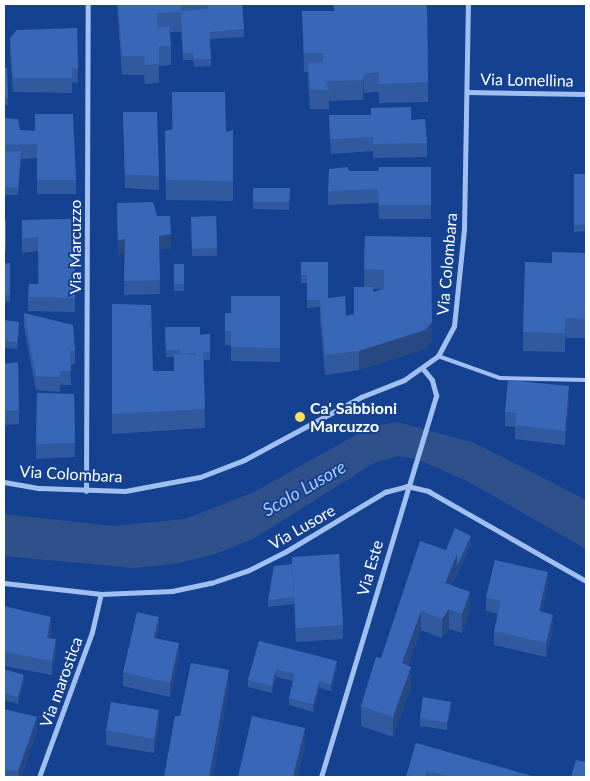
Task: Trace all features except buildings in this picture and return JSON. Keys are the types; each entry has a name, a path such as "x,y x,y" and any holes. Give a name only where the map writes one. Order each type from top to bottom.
{"street":[{"name":"Via Marcuzzo","path":"86,491 88,4"},
{"name":"Via Colombara","path":"4,482 86,491 162,486 221,470 423,369 438,356 450,336 456,314 464,229 468,4"},
{"name":"Via Lomellina","path":"467,92 586,94"},
{"name":"Via Este","path":"321,777 407,486 436,395 432,380 423,369"},
{"path":"407,486 428,491 586,581"},
{"name":"Via Lusore","path":"4,583 101,594 172,591 211,583 249,570 385,492 407,486"},
{"name":"Via marostica","path":"39,777 92,632 101,594"}],"lane":[{"path":"438,356 500,378 586,380"}],"water":[{"name":"Scolo Lusore","path":"397,422 475,443 586,500 586,549 469,482 417,459 398,456 374,463 253,539 215,554 175,564 134,568 4,556 4,514 114,526 185,519 252,493 370,427"}],"place":[{"name":"Ca' Sabbioni Marcuzzo","path":"300,417"}]}
